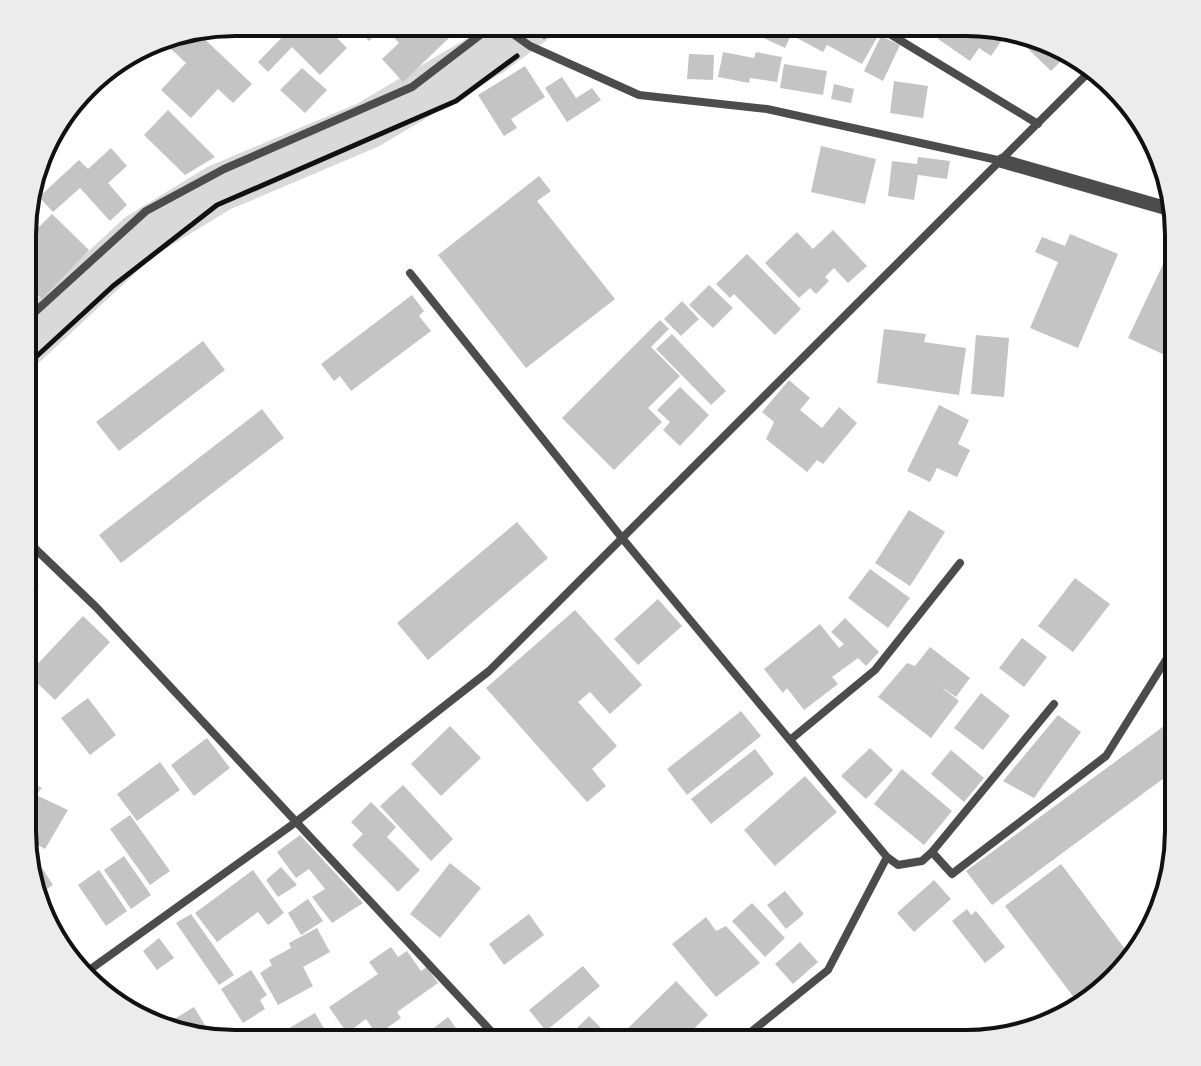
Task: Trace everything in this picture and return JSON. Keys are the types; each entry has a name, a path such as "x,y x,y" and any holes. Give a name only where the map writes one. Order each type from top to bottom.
{"street":[{"path":"36,311 146,211 224,169 412,87 479,36"},
{"path":"516,36 530,46 639,95 767,109 1002,161 1163,207"},
{"path":"893,36 1038,124"},
{"path":"91,968 296,822 489,671 1085,76"},
{"path":"410,273 622,538 887,857 898,865 922,861 932,852 1054,704"},
{"path":"36,550 96,607 490,1030"},
{"path":"790,740 875,670 960,563"},
{"path":"932,852 952,874 1106,756 1165,661"},
{"path":"753,1030 828,970 887,857"}],"path":[{"path":"36,357 113,286 217,205 456,101 544,36"}],"building":[{"path":"283,36 335,36 347,48 320,75 292,47 268,72 258,62"},
{"path":"393,36 450,37 403,82 382,59 399,43"},
{"path":"760,36 791,36 785,48"},
{"path":"833,36 832,39 834,36 878,36 862,64 827,45 823,52 795,37"},
{"path":"881,36 900,45 883,81 864,71"},
{"path":"940,36 979,36 1002,40 991,56 979,48 970,61 938,39"},
{"path":"204,39 252,84 233,103 218,89 191,118 161,90 186,63 170,47"},
{"path":"1024,45 1061,61 1051,71"},
{"path":"723,52 754,58 756,52 782,57 777,82 750,78 749,83 718,77"},
{"path":"689,54 714,55 713,80 687,79"},
{"path":"784,64 827,71 823,95 780,88"},
{"path":"525,66 545,97 511,119 517,128 504,136 478,95"},
{"path":"302,68 327,90 305,113 280,90"},
{"path":"562,77 576,98 592,88 601,100 567,122 545,88"},
{"path":"894,81 928,86 923,118 890,113"},
{"path":"834,84 854,89 851,103 831,99"},
{"path":"168,110 215,157 185,175 144,135"},
{"path":"70,124 72,125 55,151"},
{"path":"821,146 876,159 865,204 811,192"},
{"path":"111,148 127,166 108,183 127,205 110,221 80,188 53,212 40,198 79,160 88,169"},
{"path":"918,157 950,161 947,179 918,175 914,200 888,196 892,161 917,164"},
{"path":"539,176 551,191 537,201 615,299 526,368 438,255"},
{"path":"52,214 89,250 42,299 36,294 36,230"},
{"path":"833,230 867,266 848,283 834,268 825,277 829,281 816,294 810,288 799,298 765,263 797,232 813,249"},
{"path":"1070,234 1118,254 1078,348 1030,328 1058,262 1035,252 1042,237 1065,246"},
{"path":"747,254 801,309 775,335 734,294 730,298 716,284"},
{"path":"1165,260 1165,355 1128,338"},
{"path":"709,285 733,308 713,328 689,305"},
{"path":"412,295 424,311 419,316 431,331 351,391 340,376 334,381 321,364"},
{"path":"682,301 699,319 681,336 664,319"},
{"path":"660,320 669,329 651,347 680,376 648,408 662,422 614,470 562,418"},
{"path":"884,329 926,334 924,342 966,348 959,395 877,383"},
{"path":"672,334 726,391 711,405 656,349"},
{"path":"976,335 1009,338 1004,397 971,394"},
{"path":"203,341 225,370 119,451 96,422"},
{"path":"789,380 810,398 800,410 822,428 839,407 857,423 823,464 817,460 807,472 766,439 774,422 762,412"},
{"path":"680,387 709,415 680,446 663,430 670,422 657,410"},
{"path":"939,405 969,420 958,444 970,450 957,477 937,468 930,482 907,471"},
{"path":"262,409 284,438 121,563 99,535"},
{"path":"909,510 945,532 910,586 875,563"},
{"path":"517,522 548,558 428,660 397,623"},
{"path":"870,569 910,598 888,628 848,598"},
{"path":"1075,578 1110,604 1073,652 1038,626"},
{"path":"658,599 682,626 638,665 614,639"},
{"path":"575,610 642,685 610,714 590,692 578,702 617,746 592,769 606,786 587,802 486,688"},
{"path":"83,616 110,642 55,700 36,682 36,666"},
{"path":"845,618 879,652 866,666 858,658 832,677 838,684 804,710 787,688 783,693 764,669 820,624 839,648 844,644 831,632"},
{"path":"1022,638 1047,657 1024,687 999,668"},
{"path":"930,647 970,678 956,697 939,685 959,701 931,738 878,697 907,663 915,666"},
{"path":"981,693 1010,716 983,750 954,728"},
{"path":"88,698 116,735 90,755 61,718"},
{"path":"741,711 761,736 687,795 667,769"},
{"path":"1058,715 1081,732 1034,798 1003,781"},
{"path":"1165,725 1165,777 992,905 966,871"},
{"path":"450,726 481,758 441,796 411,764"},
{"path":"207,738 230,768 194,796 171,765"},
{"path":"870,748 893,770 866,799 841,776"},
{"path":"755,749 774,774 711,824 691,799"},
{"path":"951,750 984,778 964,802 931,774"},
{"path":"160,762 180,790 137,821 117,794"},
{"path":"902,769 952,811 924,845 874,804"},
{"path":"805,776 837,812 775,866 744,830"},
{"path":"403,785 453,839 431,861 380,806"},
{"path":"36,795 68,810 45,849 36,844"},
{"path":"371,802 396,827 387,837 420,870 398,892 352,845 363,834 351,822"},
{"path":"130,815 170,871 150,885 110,829"},
{"path":"300,835 363,903 332,923 312,897 325,889 309,869 296,878 277,852"},
{"path":"124,856 151,895 131,909 104,870"},
{"path":"39,863 53,885 45,890"},
{"path":"450,863 481,888 440,938 410,914"},
{"path":"1061,864 1126,950 1107,972 1074,998 1005,906"},
{"path":"281,867 297,885 278,897 266,880"},
{"path":"99,870 127,911 106,926 78,885"},
{"path":"253,870 284,913 268,925 258,912 217,942 195,913"},
{"path":"934,880 951,899 914,932 897,913"},
{"path":"785,891 804,914 786,929 767,905"},
{"path":"308,899 323,921 301,935 288,913"},
{"path":"752,903 785,938 765,957 732,921"},
{"path":"967,909 971,915 976,911 1005,947 985,963 952,921"},
{"path":"191,914 234,975 219,985 176,923"},
{"path":"529,914 544,935 504,965 489,944"},
{"path":"706,917 716,931 726,926 760,963 716,997 672,944"},
{"path":"317,928 330,952 303,967 313,986 278,1005 260,973 272,965 269,960 291,948 289,943"},
{"path":"159,938 174,958 157,970 143,951"},
{"path":"800,942 818,962 793,984 775,964"},
{"path":"391,947 398,957 407,951 421,971 427,967 438,983 397,1012 401,1018 384,1030 374,1030 366,1019 351,1030 345,1030 329,1007 378,974 369,962"},
{"path":"583,966 600,986 547,1030 529,1010"},
{"path":"251,970 267,995 260,1000 265,1009 243,1023 221,989"},
{"path":"676,981 708,1015 692,1030 626,1030"},
{"path":"194,1007 206,1028 196,1026 173,1020"},
{"path":"315,1013 325,1030 286,1030"},
{"path":"589,1016 603,1030 575,1030"},
{"path":"448,1017 457,1030 431,1030"}],"waterway":[{"path":"36,333 139,237 219,188 368,125 512,36"}]}
